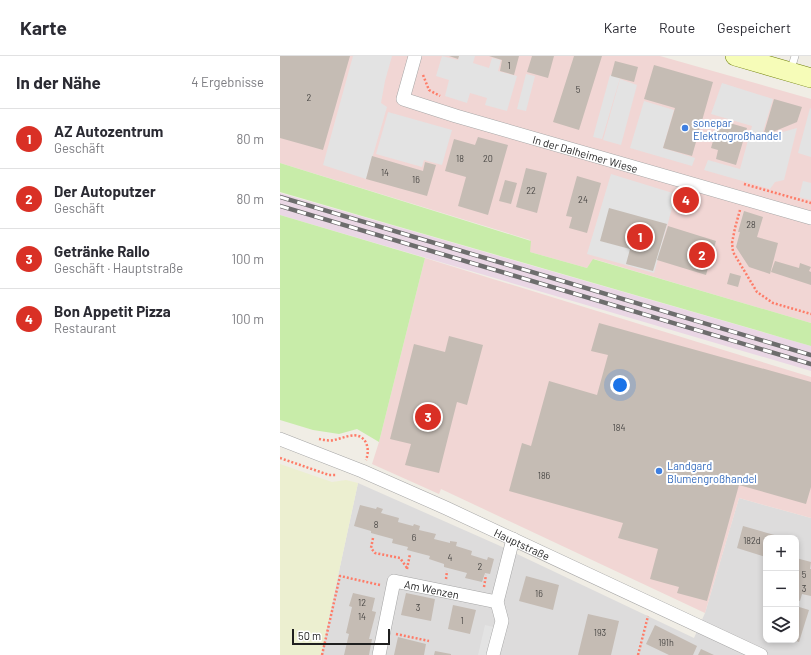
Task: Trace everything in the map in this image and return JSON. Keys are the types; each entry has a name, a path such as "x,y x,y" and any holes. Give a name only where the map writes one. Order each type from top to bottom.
{"main road":[{"path":"735,56 793,64 811,78"}],"street":[{"name":"In der Dalheimer Wiese","path":"415,56 403,99 463,119 811,218"},
{"name":"Hauptstraße","path":"280,439 362,471 446,508 761,655"},
{"path":"493,655 502,621 497,602 513,539"},
{"name":"Am Wenzen","path":"379,655 384,632 399,585 497,602"}],"path":[{"path":"424,70 423,76 428,90 442,98"},
{"path":"743,184 811,203"},
{"path":"743,198 732,243 733,252 757,292 773,303 811,314"},
{"path":"314,437 333,440 356,435 362,437 368,447 368,454 362,471"},
{"path":"280,458 329,475 341,473 344,464"},
{"path":"373,538 371,548 375,553 400,558 407,568"},
{"path":"322,655 340,576 399,585 407,568 410,554"},
{"path":"638,655 651,604"},
{"path":"384,632 429,641"}],"shaded area":[{"path":"280,56 660,56 811,99 811,323 594,259 587,268 530,252 530,240 280,163"},
{"path":"353,56 392,56 381,103 387,107 366,179 323,165"},
{"path":"442,56 458,60 459,56 475,56 473,63 489,68 492,58 501,60 498,71 517,76 507,111 485,105 487,98 470,93 467,103 445,96 449,80 436,76"},
{"path":"526,74 535,76 526,111 517,109"},
{"path":"610,75 620,78 602,139 593,137"},
{"path":"620,79 637,85 621,145 603,140"},
{"path":"722,83 773,99 761,138 797,128 784,180 775,182 770,189 704,170 708,160 740,169 752,126 711,114"},
{"path":"644,101 674,110 663,148 695,158 692,166 630,148"},
{"path":"810,108 811,109 811,157 798,153"},
{"path":"388,112 452,130 442,165 424,160 422,167 376,154"},
{"path":"611,174 676,194 654,273 587,254"},
{"path":"803,181 811,183 811,200 799,197"},
{"path":"280,193 811,346 811,371 280,215"},
{"path":"425,258 811,377 811,518 739,498 705,613 441,489 439,494 372,464 379,442"},
{"path":"358,483 498,545 694,638 705,613 739,498 811,518 811,655 321,655"},
{"path":"485,625 494,627 488,655 478,655"}],"green space":[{"path":"280,163 531,241 530,252 587,268 593,259 811,323 811,346 280,192"},
{"path":"280,215 425,258 379,442 357,429 339,434 313,430 280,420"},
{"path":"280,464 332,482 346,480 358,483 321,655 280,655"}],"building":[{"path":"280,56 350,56 323,150 280,138"},
{"path":"449,56 459,56 458,59"},
{"path":"489,56 519,56 514,75 500,71 502,60"},
{"path":"532,56 554,56 548,78 527,72"},
{"path":"574,56 602,56 579,130 553,122"},
{"path":"615,61 638,67 634,82 611,76"},
{"path":"654,65 713,82 692,156 663,148 675,108 644,99"},
{"path":"774,99 802,107 797,122 763,136"},
{"path":"719,120 747,128 736,165 716,159 718,150 711,148"},
{"path":"478,137 508,145 488,215 458,206 466,177 445,171 454,139 475,145"},
{"path":"372,156 423,171 425,162 436,165 427,196 366,179"},
{"path":"526,168 547,173 537,213 516,207"},
{"path":"577,176 601,183 587,233 569,228 572,217 566,216"},
{"path":"505,180 517,183 511,204 499,201"},
{"path":"679,196 696,201 693,210 677,205"},
{"path":"609,208 667,224 653,271 626,264 630,249 600,241"},
{"path":"744,211 763,217 757,237 778,243 770,274 749,267 736,247 740,232 738,232"},
{"path":"668,226 716,241 706,275 657,260"},
{"path":"775,261 799,268 800,263 811,267 809,271 811,272 811,285 771,272"},
{"path":"730,273 741,276 738,287 727,284"},
{"path":"599,323 811,382 811,487 806,504 739,485 707,601 677,593 679,587 650,579 658,549 618,538 623,523 509,491 522,443 531,446 549,381 597,395 608,355 591,351"},
{"path":"449,336 483,345 467,405 457,402 439,473 405,465 411,444 390,439 414,344 445,352"},
{"path":"360,505 383,509 381,513 399,518 398,522 413,526 414,524 420,526 419,530 436,534 434,539 450,543 450,541 457,542 456,546 472,551 471,555 487,560 488,557 494,559 490,574 485,573 482,582 465,578 467,573 444,567 444,564 429,559 430,556 407,550 408,547 392,543 393,539 371,533 371,531 354,526"},
{"path":"743,526 774,535 763,535 763,556 737,548"},
{"path":"799,559 811,562 811,596 802,594 800,601"},
{"path":"526,576 559,585 553,610 519,601"},
{"path":"353,593 375,598 372,611 376,612 369,639 372,639 369,655 344,655 349,634 346,633 352,607 349,606"},
{"path":"406,593 435,599 431,621 401,615"},
{"path":"453,605 476,610 470,634 448,629"},
{"path":"799,607 809,610 799,642"},
{"path":"588,614 619,621 611,655 578,655"},
{"path":"655,625 697,646 693,655 669,655 646,644"},
{"path":"398,637 426,644 424,655 394,655"},
{"path":"701,649 714,655 698,655"},
{"path":"435,651 451,654 451,655 434,655"}],"railway":[{"path":"280,197 811,355"},
{"path":"280,206 811,364"}],"place":[{"name":"sonepar Elektrogroßhandel","path":"685,128"},
{"name":"Bon Appetit Pizza","path":"686,200"},
{"name":"AZ Autozentrum","path":"640,237"},
{"name":"Der Autoputzer","path":"702,255"},
{"name":"Getränke Rallo","path":"428,417"},
{"name":"Landgard Blumengroßhandel","path":"659,471"}]}
